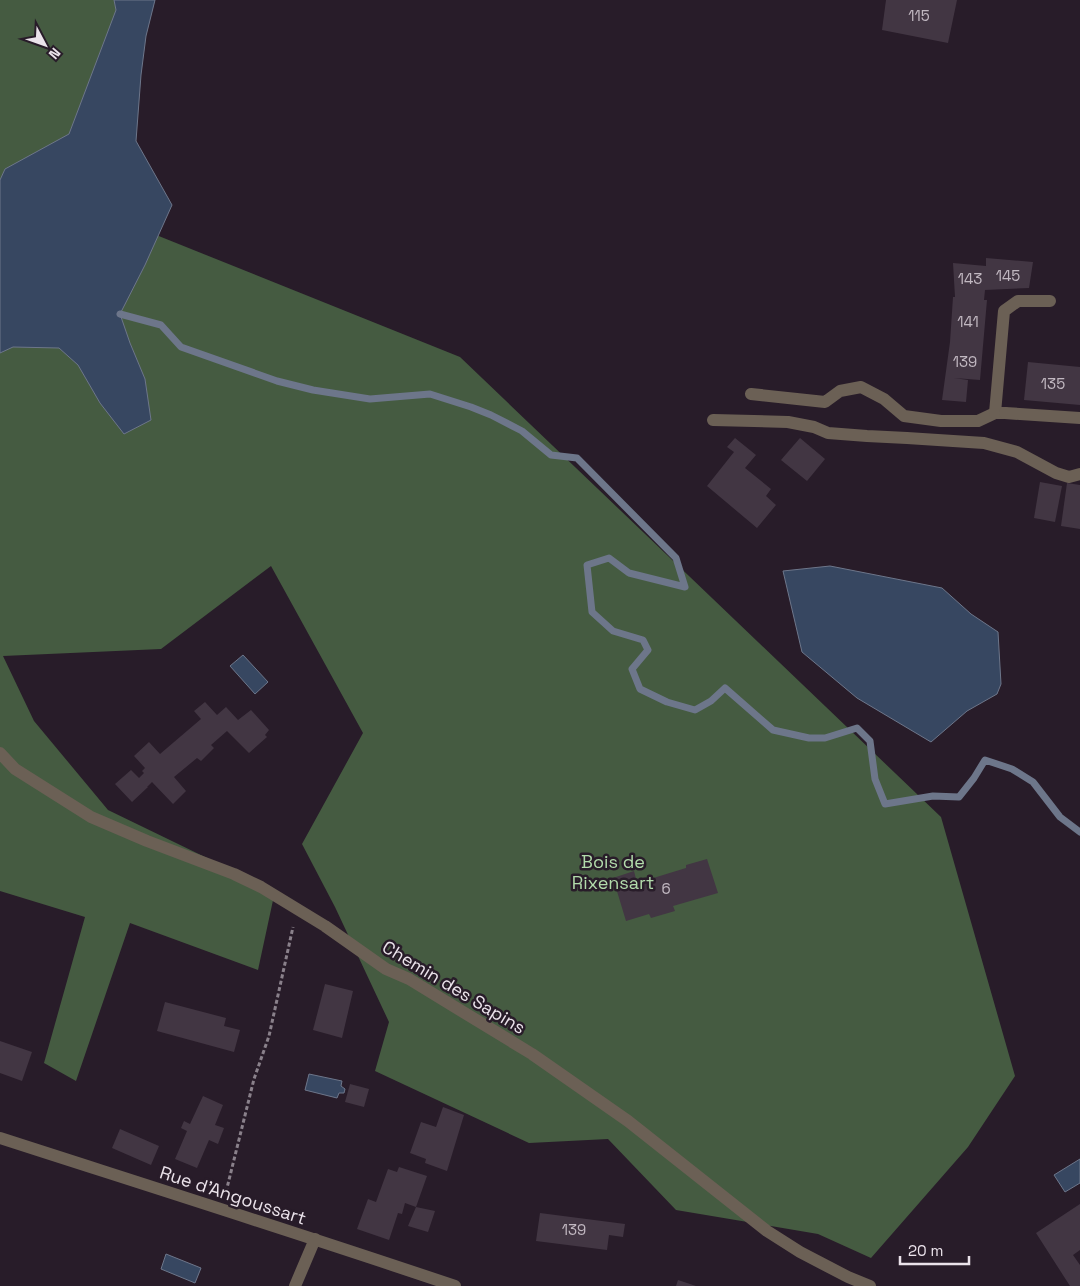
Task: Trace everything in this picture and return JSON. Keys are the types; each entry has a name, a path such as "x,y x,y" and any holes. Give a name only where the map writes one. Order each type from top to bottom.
{"street":[{"path":"1000,413 1004,312 1018,301 1050,301"},
{"path":"751,394 824,402 840,391 861,387 884,399 904,416 940,421 978,421 1000,413 1080,418"},
{"path":"713,420 788,422 814,427 828,433 984,443 1017,452 1056,473 1069,477 1080,474"},
{"name":"Chemin des Sapins","path":"0,753 16,769 91,816 147,841 234,874 261,887 325,926 386,969 409,979 532,1054 628,1121 767,1231 800,1252 848,1277 870,1286"},
{"name":"Rue d'Angoussart","path":"0,1138 455,1286"},
{"path":"295,1286 315,1239"}],"path":[{"path":"221,1210 254,1079 268,1036 297,909"}],"green space":[{"name":"Bois de Rixensart","path":"0,0 144,0 94,210 460,357 941,817 1015,1076 968,1147 871,1258 818,1234 676,1210 608,1139 529,1143 375,1071 389,1022 335,907 302,844 363,733 271,566 161,649 3,656 34,721 108,810 275,891 258,970 130,923 76,1081 44,1063 85,917 0,891"}],"water":[{"path":"114,0 155,0 146,36 136,141 172,205 120,314 145,379 151,420 124,434 100,403 78,365 59,348 13,347 0,353 0,180 5,169 69,134 116,10"},
{"path":"830,566 942,588 971,614 998,632 1001,684 997,694 967,711 931,742 857,698 802,652 783,571"},
{"path":"243,655 268,682 255,694 230,666"},
{"path":"309,1074 342,1081 341,1086 345,1089 344,1093 339,1093 337,1098 305,1090"},
{"path":"1080,1159 1080,1183 1065,1192 1054,1175"},
{"path":"166,1254 201,1268 195,1283 161,1269"}],"building":[{"path":"886,0 957,0 948,43 882,30"},
{"path":"986,258 1033,262 1029,288 985,290 984,300 987,300 980,380 954,378 968,380 966,402 942,400 950,342 953,297 955,297 953,263 986,266"},
{"path":"1028,362 1080,367 1080,405 1024,400"},
{"path":"735,438 756,455 745,468 771,489 766,496 776,505 757,528 707,486 734,452 727,447"},
{"path":"800,438 825,459 807,481 781,460"},
{"path":"1040,482 1062,486 1055,522 1034,518"},
{"path":"1067,483 1080,485 1080,529 1061,526"},
{"path":"205,702 217,715 226,707 238,720 251,710 269,730 265,735 267,737 249,753 227,731 211,745 214,748 201,761 197,758 174,777 186,791 173,804 152,782 132,802 115,784 131,770 139,778 144,773 142,771 145,768 134,756 149,742 160,754 201,719 194,711"},
{"path":"707,859 718,893 673,906 675,911 651,918 649,914 626,921 613,878 634,871 637,883 686,868 686,865"},
{"path":"325,984 353,991 342,1038 313,1030"},
{"path":"165,1002 226,1018 224,1026 240,1030 234,1052 157,1031"},
{"path":"0,1041 32,1052 22,1081 0,1073"},
{"path":"350,1084 369,1089 364,1107 345,1102"},
{"path":"203,1096 223,1105 215,1125 224,1128 218,1144 209,1140 197,1168 175,1159 187,1131 181,1128 184,1121 190,1124"},
{"path":"443,1107 464,1115 447,1171 425,1163 426,1159 410,1153 421,1122 436,1127"},
{"path":"120,1129 159,1146 151,1165 112,1148"},
{"path":"399,1167 427,1176 416,1207 405,1203 402,1214 398,1213 389,1240 357,1229 368,1199 376,1202 388,1169 397,1172"},
{"path":"1080,1204 1080,1250 1073,1255 1080,1265 1080,1286 1070,1286 1036,1233"},
{"path":"416,1207 435,1211 428,1232 408,1226"},
{"path":"540,1213 625,1224 623,1237 609,1235 607,1250 536,1241"},
{"path":"678,1280 696,1286 676,1286"}],"waterway":[{"path":"120,314 161,325 181,347 277,381 313,390 370,399 430,394 491,415 522,431 551,455 577,458 676,558 685,587 629,573 609,558 587,565 592,612 613,631 643,640 648,650 632,669 640,689 667,702 695,710 711,701 725,688 773,730 809,738 825,738 857,728 870,741 875,779 885,804 933,796 959,797 985,760 1012,769 1033,782 1060,817 1080,832"}]}
